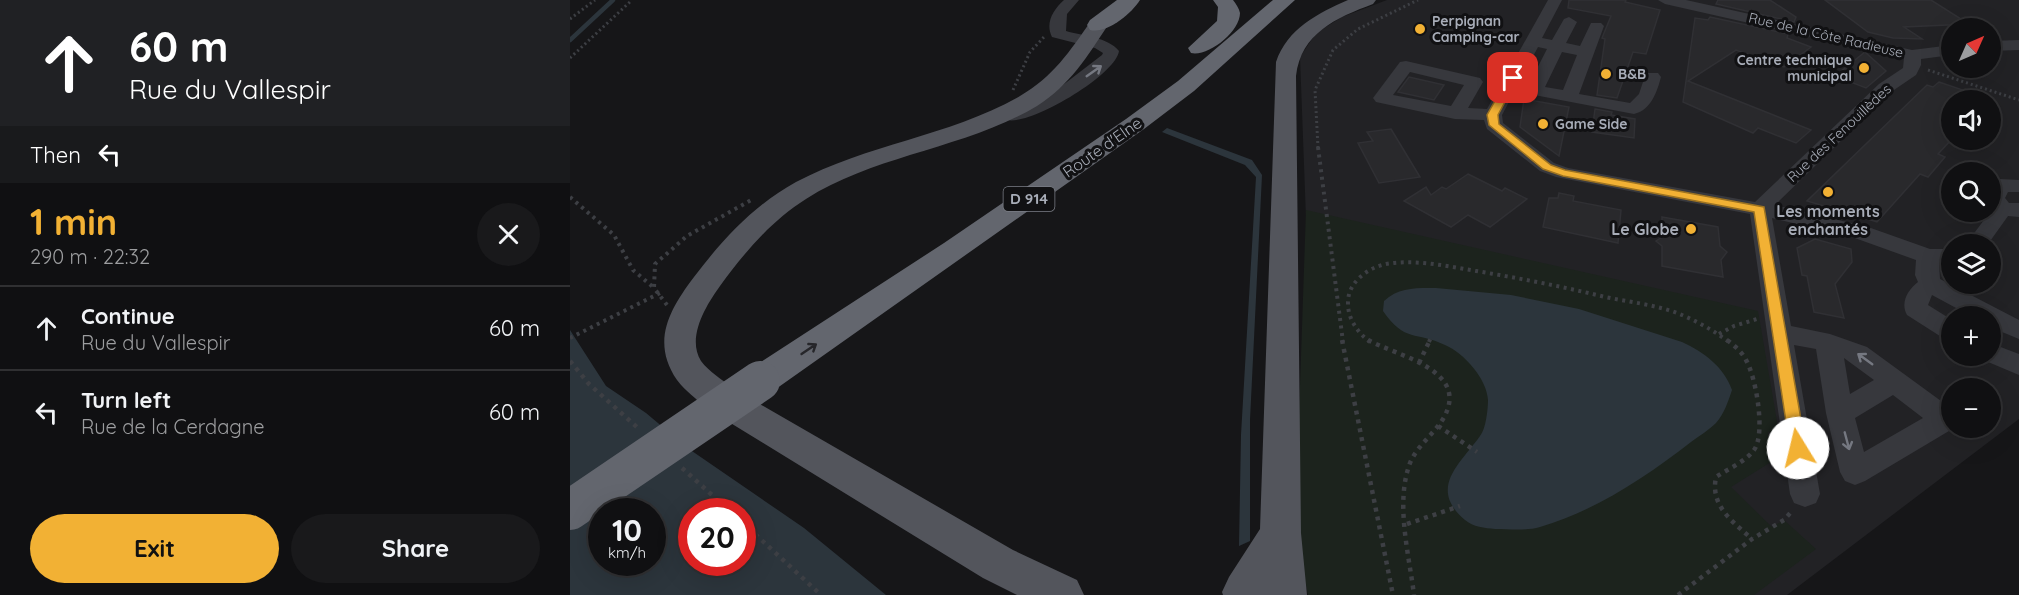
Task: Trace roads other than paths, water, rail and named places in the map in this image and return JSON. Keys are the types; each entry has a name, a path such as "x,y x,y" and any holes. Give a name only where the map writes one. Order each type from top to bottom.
{"highway":[{"path":"1100,22 1130,0"},
{"path":"752,370 1170,71 1227,24 1230,17 1229,8 1223,0"},
{"name":"Route d'Elne","path":"752,370 1099,131 1186,67 1267,0"},
{"name":"Route d'Elne","path":"752,370 1019,205 1186,86 1285,0"},
{"path":"1019,205 1188,94 1288,20 1310,0"},
{"name":"D 914","path":"570,482 752,370"},
{"name":"D 914","path":"570,510 752,370"}],"main road":[{"path":"1286,595 1280,533 1288,57 1299,40 1315,26 1336,11 1365,0"},
{"path":"1062,595 998,564 719,398 689,369 678,349 682,325 696,296 738,243 763,216 796,193 827,177 946,137 1003,113 1047,89 1068,70 1100,22"},
{"path":"1255,594 1280,533"}],"street":[{"path":"1072,0 1059,13 1057,33 1068,38 1100,22"},
{"path":"1554,0 1493,115 1494,125 1547,167 1563,173 1803,217 1860,232 1919,253 1941,255"},
{"name":"Rue de la Côte Radieuse","path":"1665,0 1867,43 1913,60 1941,53"},
{"path":"1569,22 1535,90 1634,109 1647,95 1652,77"},
{"path":"1569,97 1596,26"},
{"path":"1533,41 1586,52"},
{"path":"2001,46 2019,45"},
{"name":"Rue des Fenouillèdes","path":"1760,209 1885,88 1910,71 1913,60"},
{"path":"1455,114 1493,115"},
{"path":"1986,234 2010,209 1995,198 2000,185 2019,186"},
{"path":"1760,209 1805,494"},
{"path":"1919,253 1931,284 1970,306"},
{"path":"1931,284 1918,293 1916,309 1941,325"},
{"path":"2001,322 2019,330"},
{"path":"1778,323 1828,343 1844,346 1858,354 1945,419 1855,472 1840,413 1828,343"},
{"path":"2001,357 2019,365"},
{"path":"1840,413 1894,381"}],"waterway":[{"path":"570,40 613,0"}],"place":[{"name":"Perpignan Camping-car","path":"1420,29"},
{"name":"Centre technique municipal","path":"1864,68"},
{"name":"B&B","path":"1606,74"},
{"name":"Game Side","path":"1543,124"},
{"name":"Les moments enchantés","path":"1828,192"},
{"name":"Le Globe","path":"1691,229"}]}
